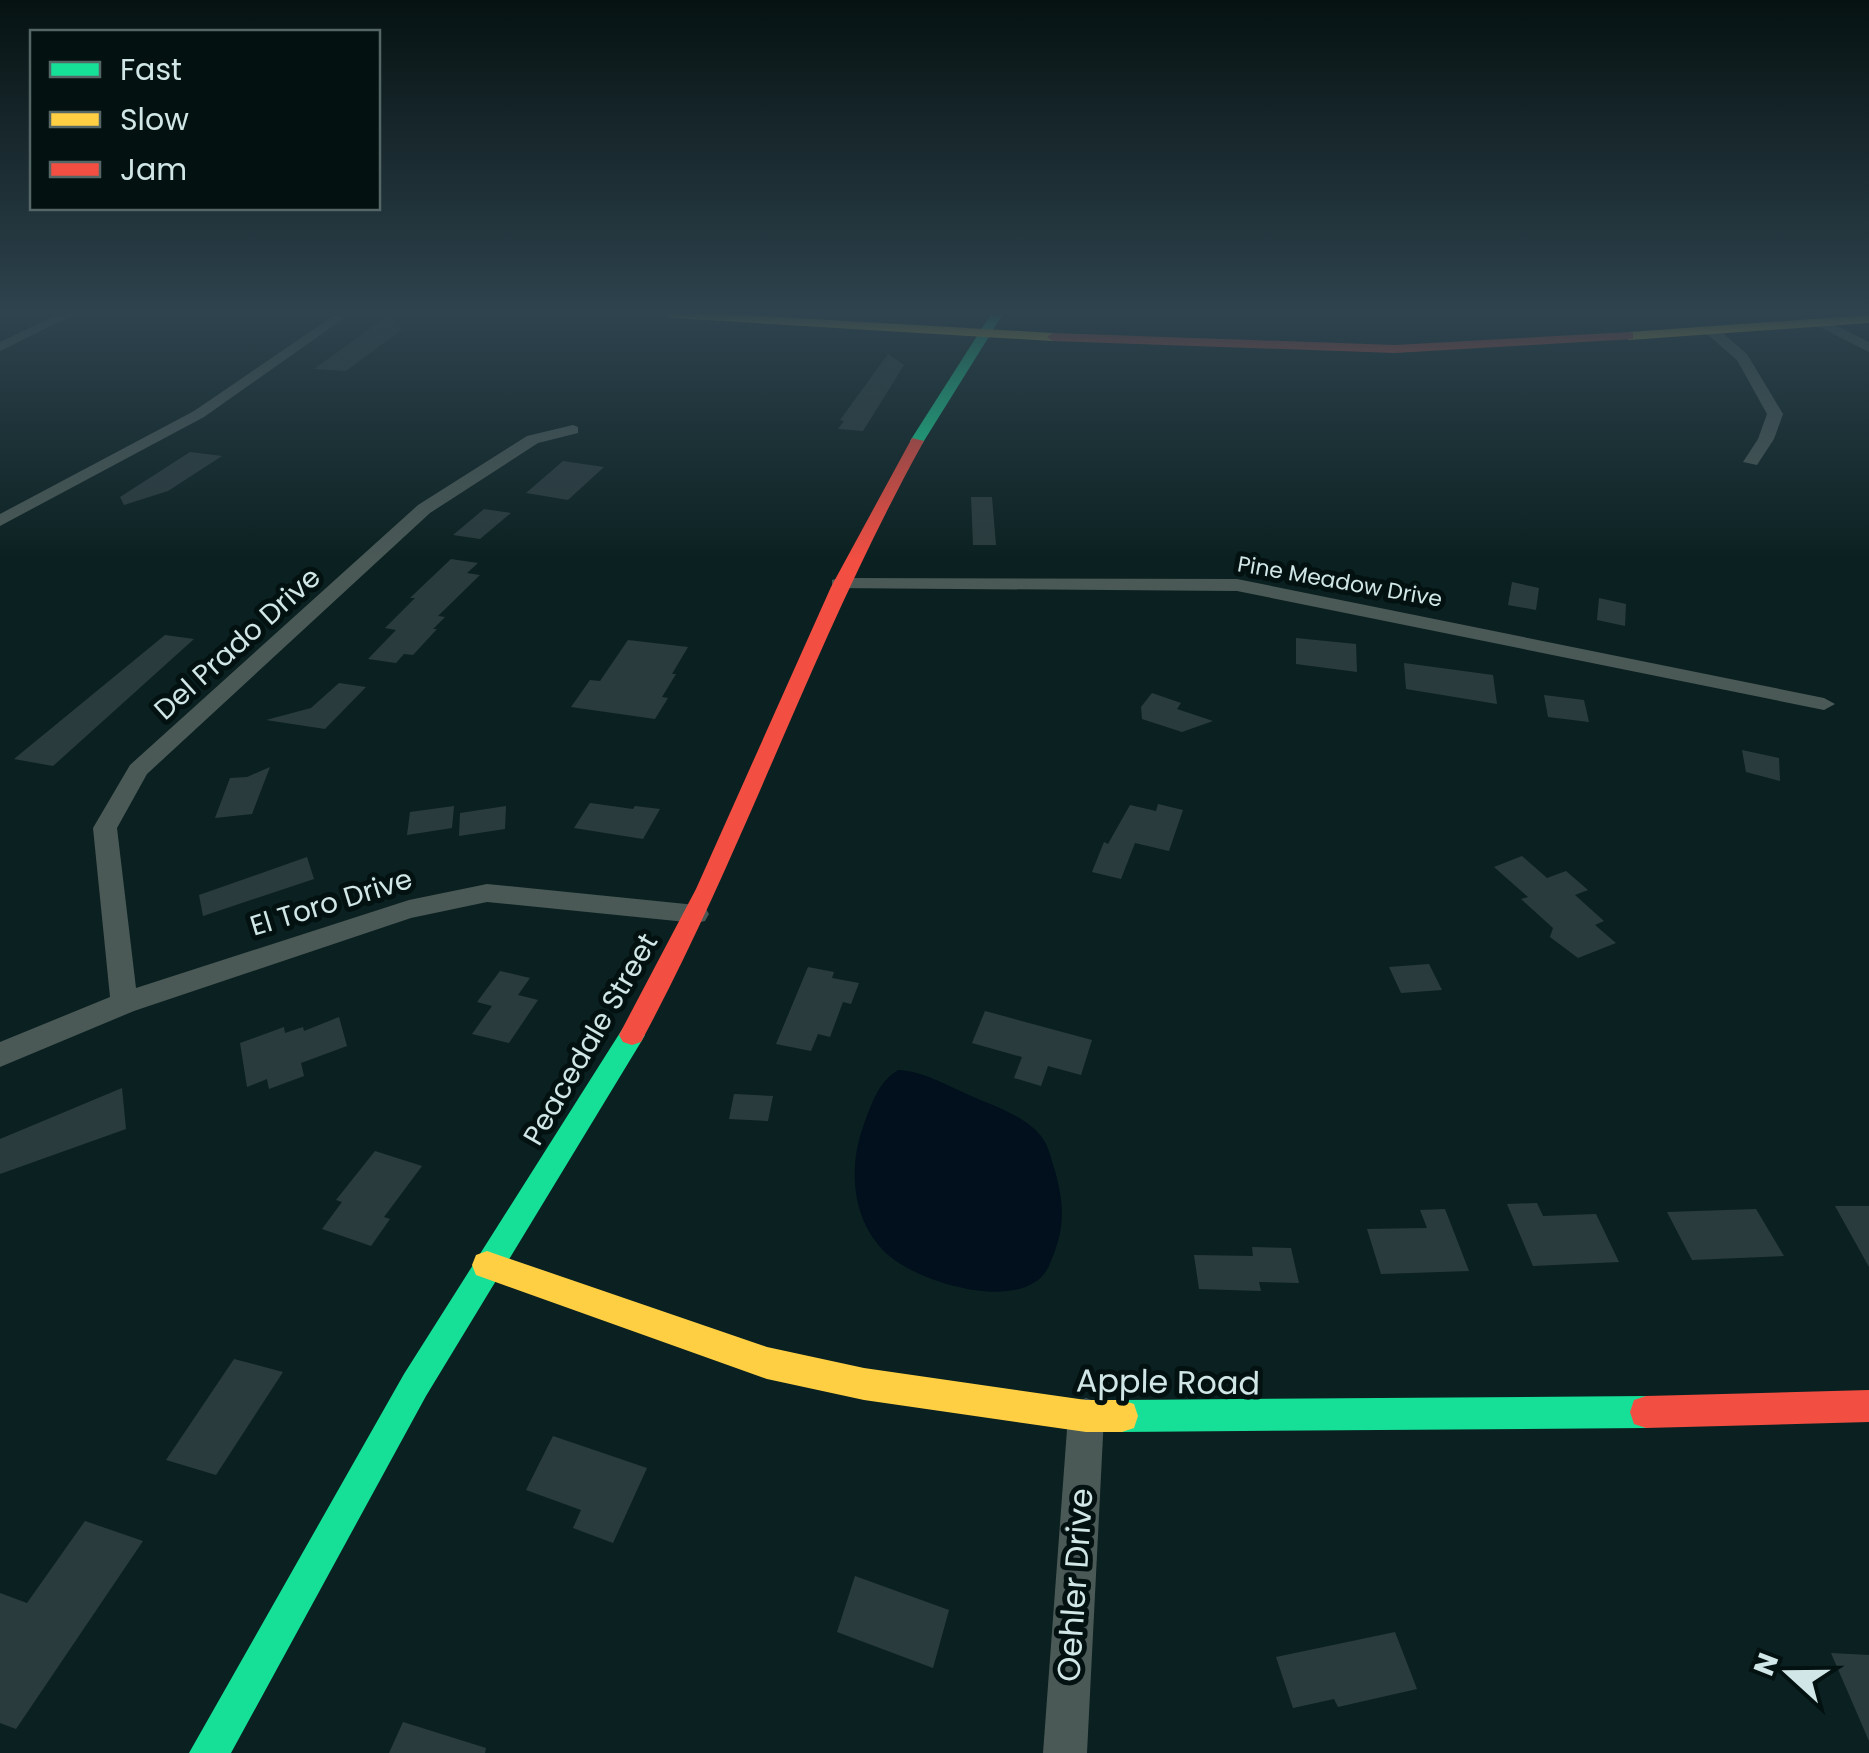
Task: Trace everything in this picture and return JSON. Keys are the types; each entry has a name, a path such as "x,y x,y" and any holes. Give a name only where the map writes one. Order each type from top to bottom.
{"main road":[{"name":"Peacedale Street","path":"209,1753 303,1578 487,1265 607,1079 696,914 838,584 946,396"},
{"name":"Apple Road","path":"487,1265 768,1363 864,1384 1086,1416 1587,1414 1869,1406"}],"street":[{"path":"0,521 199,414 224,396"},
{"path":"1751,462 1775,414 1767,396"},
{"name":"Del Prado Drive","path":"124,1003 105,828 138,770 424,508 533,439 574,430"},
{"name":"Pine Meadow Drive","path":"838,584 1237,585 1824,704"},
{"name":"El Toro Drive","path":"0,1055 124,1003 410,909 487,893 696,914"},
{"name":"Oehler Drive","path":"1065,1753 1086,1416"}],"water":[{"path":"898,1070 925,1076 1008,1112 1026,1122 1044,1140 1058,1184 1062,1218 1049,1266 1037,1281 1018,1289 970,1290 921,1275 886,1253 875,1240 856,1194 855,1160 872,1102 885,1081"}],"building":[{"path":"858,396 885,396 863,431 838,429 844,421 840,420"},
{"path":"190,452 222,456 168,491 124,505 120,497"},
{"path":"563,461 604,467 568,500 526,493"},
{"path":"971,497 992,497 996,545 973,545"},
{"path":"484,509 511,513 480,539 453,535"},
{"path":"451,559 478,563 467,573 480,575 438,616 445,617 433,629 437,629 413,655 404,654 396,663 368,659 396,630 385,628"},
{"path":"1512,582 1539,588 1536,610 1508,605"},
{"path":"1599,598 1626,604 1625,626 1597,620"},
{"path":"165,635 194,639 53,766 14,759"},
{"path":"1296,638 1356,644 1357,672 1296,664"},
{"path":"628,640 688,647 672,674 676,674 662,697 668,698 655,719 571,707 590,680 600,681"},
{"path":"1404,663 1493,675 1497,704 1406,689"},
{"path":"339,683 366,687 325,729 266,720 311,708"},
{"path":"1152,693 1181,703 1177,709 1213,721 1182,732 1142,719 1141,707"},
{"path":"1544,695 1584,700 1589,722 1548,717"},
{"path":"1742,750 1779,758 1780,781 1746,772"},
{"path":"270,767 252,814 215,818 230,778 247,777"},
{"path":"590,803 660,809 643,839 574,828"},
{"path":"1158,804 1183,810 1169,851 1135,843 1121,879 1092,872 1104,842 1108,844 1130,805 1156,811"},
{"path":"454,806 452,828 407,835 410,812"},
{"path":"506,806 505,829 459,836 460,813"},
{"path":"1522,856 1547,878 1566,871 1588,890 1575,895 1604,921 1595,925 1616,943 1578,958 1550,937 1553,928 1521,899 1528,897 1494,867"},
{"path":"307,857 314,879 203,916 199,895"},
{"path":"1429,964 1442,990 1401,993 1389,967"},
{"path":"808,967 834,972 832,978 859,983 851,1004 843,1002 830,1037 818,1034 811,1051 776,1044"},
{"path":"500,971 530,978 518,995 538,1000 509,1043 472,1034 492,1006 477,1002"},
{"path":"985,1011 1092,1040 1081,1075 1048,1066 1041,1086 1014,1078 1022,1057 972,1043"},
{"path":"339,1017 347,1046 301,1063 304,1076 269,1089 267,1079 247,1087 240,1043 284,1027 285,1033 303,1027 304,1031"},
{"path":"122,1088 126,1129 0,1174 0,1139"},
{"path":"734,1094 773,1096 768,1121 729,1119"},
{"path":"375,1151 422,1166 384,1217 390,1219 371,1246 322,1229 342,1202 336,1200"},
{"path":"1537,1203 1543,1216 1596,1214 1619,1262 1533,1266 1507,1204"},
{"path":"1835,1206 1869,1206 1869,1267"},
{"path":"1445,1209 1469,1271 1381,1274 1367,1229 1427,1228 1420,1210"},
{"path":"1756,1209 1784,1256 1692,1260 1667,1212"},
{"path":"1252,1247 1291,1248 1299,1283 1259,1282 1261,1291 1199,1289 1194,1255 1253,1256"},
{"path":"234,1359 283,1372 216,1475 166,1460"},
{"path":"553,1436 647,1468 613,1543 573,1528 581,1510 526,1490"},
{"path":"85,1521 143,1541 16,1729 0,1723 0,1593 27,1603"},
{"path":"855,1576 949,1610 933,1668 837,1632"},
{"path":"1395,1632 1417,1689 1338,1707 1334,1699 1293,1708 1276,1657"},
{"path":"1831,1653 1869,1655 1869,1741"},
{"path":"403,1722 486,1748 485,1753 389,1753"}],"traffic: fast":[{"path":"917,441 945,396"},
{"path":"209,1753 415,1385 632,1035"},
{"path":"1122,1416 1646,1412"}],"traffic: slow":[{"path":"487,1265 767,1363 864,1384 1086,1416 1122,1416"}],"traffic: jam":[{"path":"632,1035 708,889 840,587 917,441"},
{"path":"1646,1412 1869,1406"}]}
